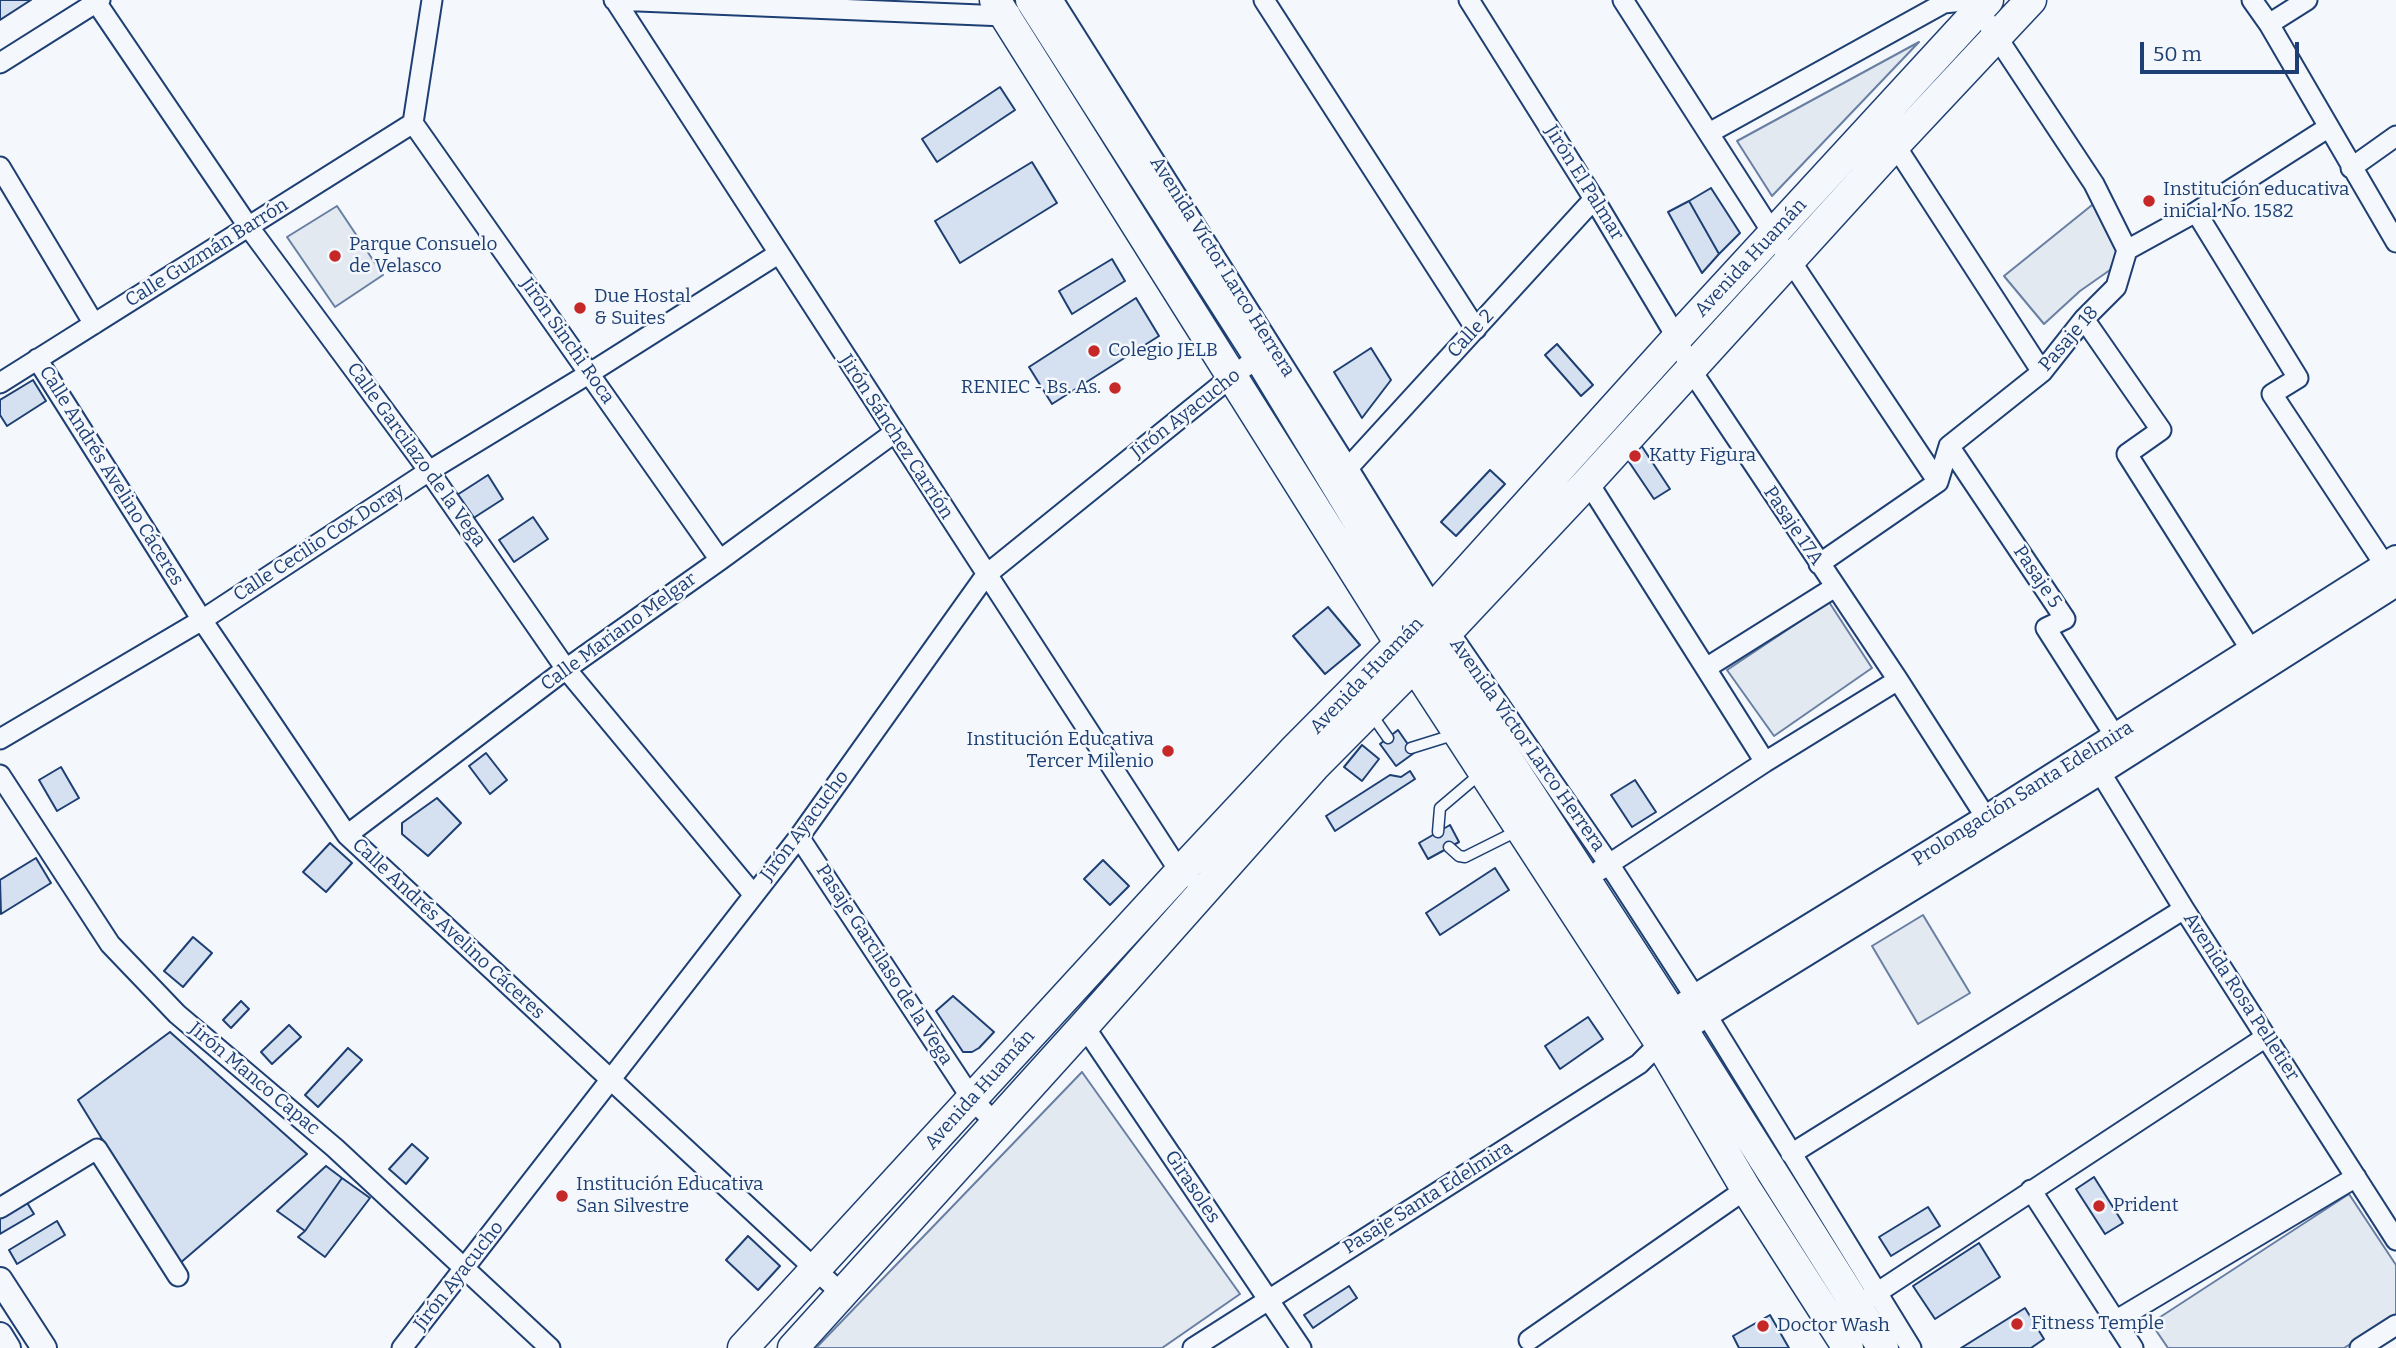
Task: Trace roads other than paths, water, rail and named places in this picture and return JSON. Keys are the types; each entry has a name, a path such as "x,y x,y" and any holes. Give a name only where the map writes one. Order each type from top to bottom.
{"main road":[{"name":"Avenida Huamán","path":"743,1348 1180,872 1305,758 1425,635 1588,482 2031,0"},
{"name":"Avenida Víctor Larco Herrera","path":"1015,4 1259,357 1425,635 1472,736 1484,771 1678,1021 1867,1299 1883,1348"},
{"name":"Avenida Víctor Larco Herrera","path":"1015,4 1231,377 1425,635"},
{"name":"Avenida Huamán","path":"793,1348 1206,887 1305,758 1369,711 1425,635 1677,338 1983,5"},
{"name":"Avenida Víctor Larco Herrera","path":"1472,736 1536,838 1597,872 1678,1021 1746,1189 1848,1348"}],"street":[{"path":"414,122 432,0"},
{"path":"615,0 1015,4"},
{"name":"Jirón Sánchez Carrión","path":"615,0 1180,872"},
{"name":"Avenida Víctor Larco Herrera","path":"1053,0 1348,468 1425,635 1597,872"},
{"path":"1264,0 1476,329"},
{"name":"Jirón El Palmar","path":"1469,0 1594,199 1677,338 1690,370"},
{"path":"1623,0 1790,260 1938,482"},
{"path":"2252,0 2269,24 2396,242"},
{"path":"2269,24 2307,0"},
{"path":"0,63 98,1"},
{"name":"Calle Garcilazo de la Vega","path":"98,1 248,226 429,471 566,669 753,894"},
{"path":"1709,133 1944,3 1963,1 1983,5 1996,38 2094,184 2127,250 2196,212 2329,128"},
{"name":"Calle Guzmán Barrón","path":"0,383 414,122"},
{"name":"Jirón Sinchi Roca","path":"414,122 720,560"},
{"path":"2351,168 2396,136"},
{"path":"1895,145 2042,372"},
{"path":"0,167 94,324"},
{"name":"Calle 2","path":"1348,468 1594,199"},
{"path":"2196,212 2298,378 2272,394 2393,572"},
{"name":"Pasaje 18","path":"1949,446 2042,372 2084,319 2116,287 2127,250"},
{"name":"Calle Cecilio Cox Doray","path":"0,738 202,620 429,471 778,254"},
{"path":"2084,319 2161,429 2127,454 2257,659"},
{"name":"Jirón Ayacucho","path":"402,1348 799,837 986,575 1259,357"},
{"name":"Calle Andrés Avelino Cáceres","path":"37,359 202,620 347,835 842,1294"},
{"name":"Pasaje 17A","path":"1690,370 1898,680 1991,827"},
{"name":"Calle Mariano Melgar","path":"347,835 566,669 894,433"},
{"path":"1819,564 1938,482 1949,446"},
{"name":"Pasaje 5","path":"1949,446 2066,619 2046,628 2115,736"},
{"path":"1588,482 1765,762"},
{"name":"Prolongación Santa Edelmira","path":"1678,1021 2094,763 2393,572"},
{"path":"1706,668 1835,587"},
{"name":"Prolongación Santa Edelmira","path":"2094,763 2115,736 2257,659"},
{"path":"1597,872 1765,762 1898,680"},
{"name":"Avenida Rosa Pelletier","path":"2094,763 2396,1240"},
{"name":"Jirón Manco Capac","path":"0,775 110,944 177,1014 335,1148 550,1348"},
{"name":"Pasaje Garcilaso de la Vega","path":"799,837 972,1099 996,1124"},
{"path":"1180,872 1206,887"},
{"path":"1791,1154 2184,909"},
{"name":"Avenida Víctor Larco Herrera","path":"1678,1021 1791,1154 1867,1299 1911,1348"},
{"name":"Pasaje Santa Edelmira","path":"1193,1348 1639,1064 1678,1021"},
{"name":"Girasoles","path":"1084,1026 1301,1348"},
{"path":"1867,1299 2266,1037"},
{"path":"0,1208 97,1149 178,1276"},
{"path":"2115,1321 2356,1177"},
{"path":"1529,1340 1746,1189"},
{"path":"2031,1191 2133,1348"},
{"path":"0,1280 44,1348"},
{"path":"2360,1348 2396,1325"},
{"path":"0,1335 8,1348"}],"lane":[{"path":"1369,711 1388,738"},
{"path":"1411,748 1472,736"},
{"path":"1438,832 1440,808 1484,771"},
{"path":"1449,847 1459,856 1465,857 1536,838"}],"place":[{"name":"Institución educativa inicial No. 1582","path":"2149,201"},
{"name":"Parque Consuelo de Velasco","path":"335,256"},
{"name":"Due Hostal & Suites","path":"580,308"},
{"name":"Colegio JELB","path":"1094,351"},
{"name":"RENIEC - Bs. As.","path":"1115,388"},
{"name":"Katty Figura","path":"1635,456"},
{"name":"Institución Educativa Tercer Milenio","path":"1168,751"},
{"name":"Institución Educativa San Silvestre","path":"562,1196"},
{"name":"Prident","path":"2099,1206"},
{"name":"Fitness Temple","path":"2017,1324"},
{"name":"Doctor Wash","path":"1763,1326"}]}
